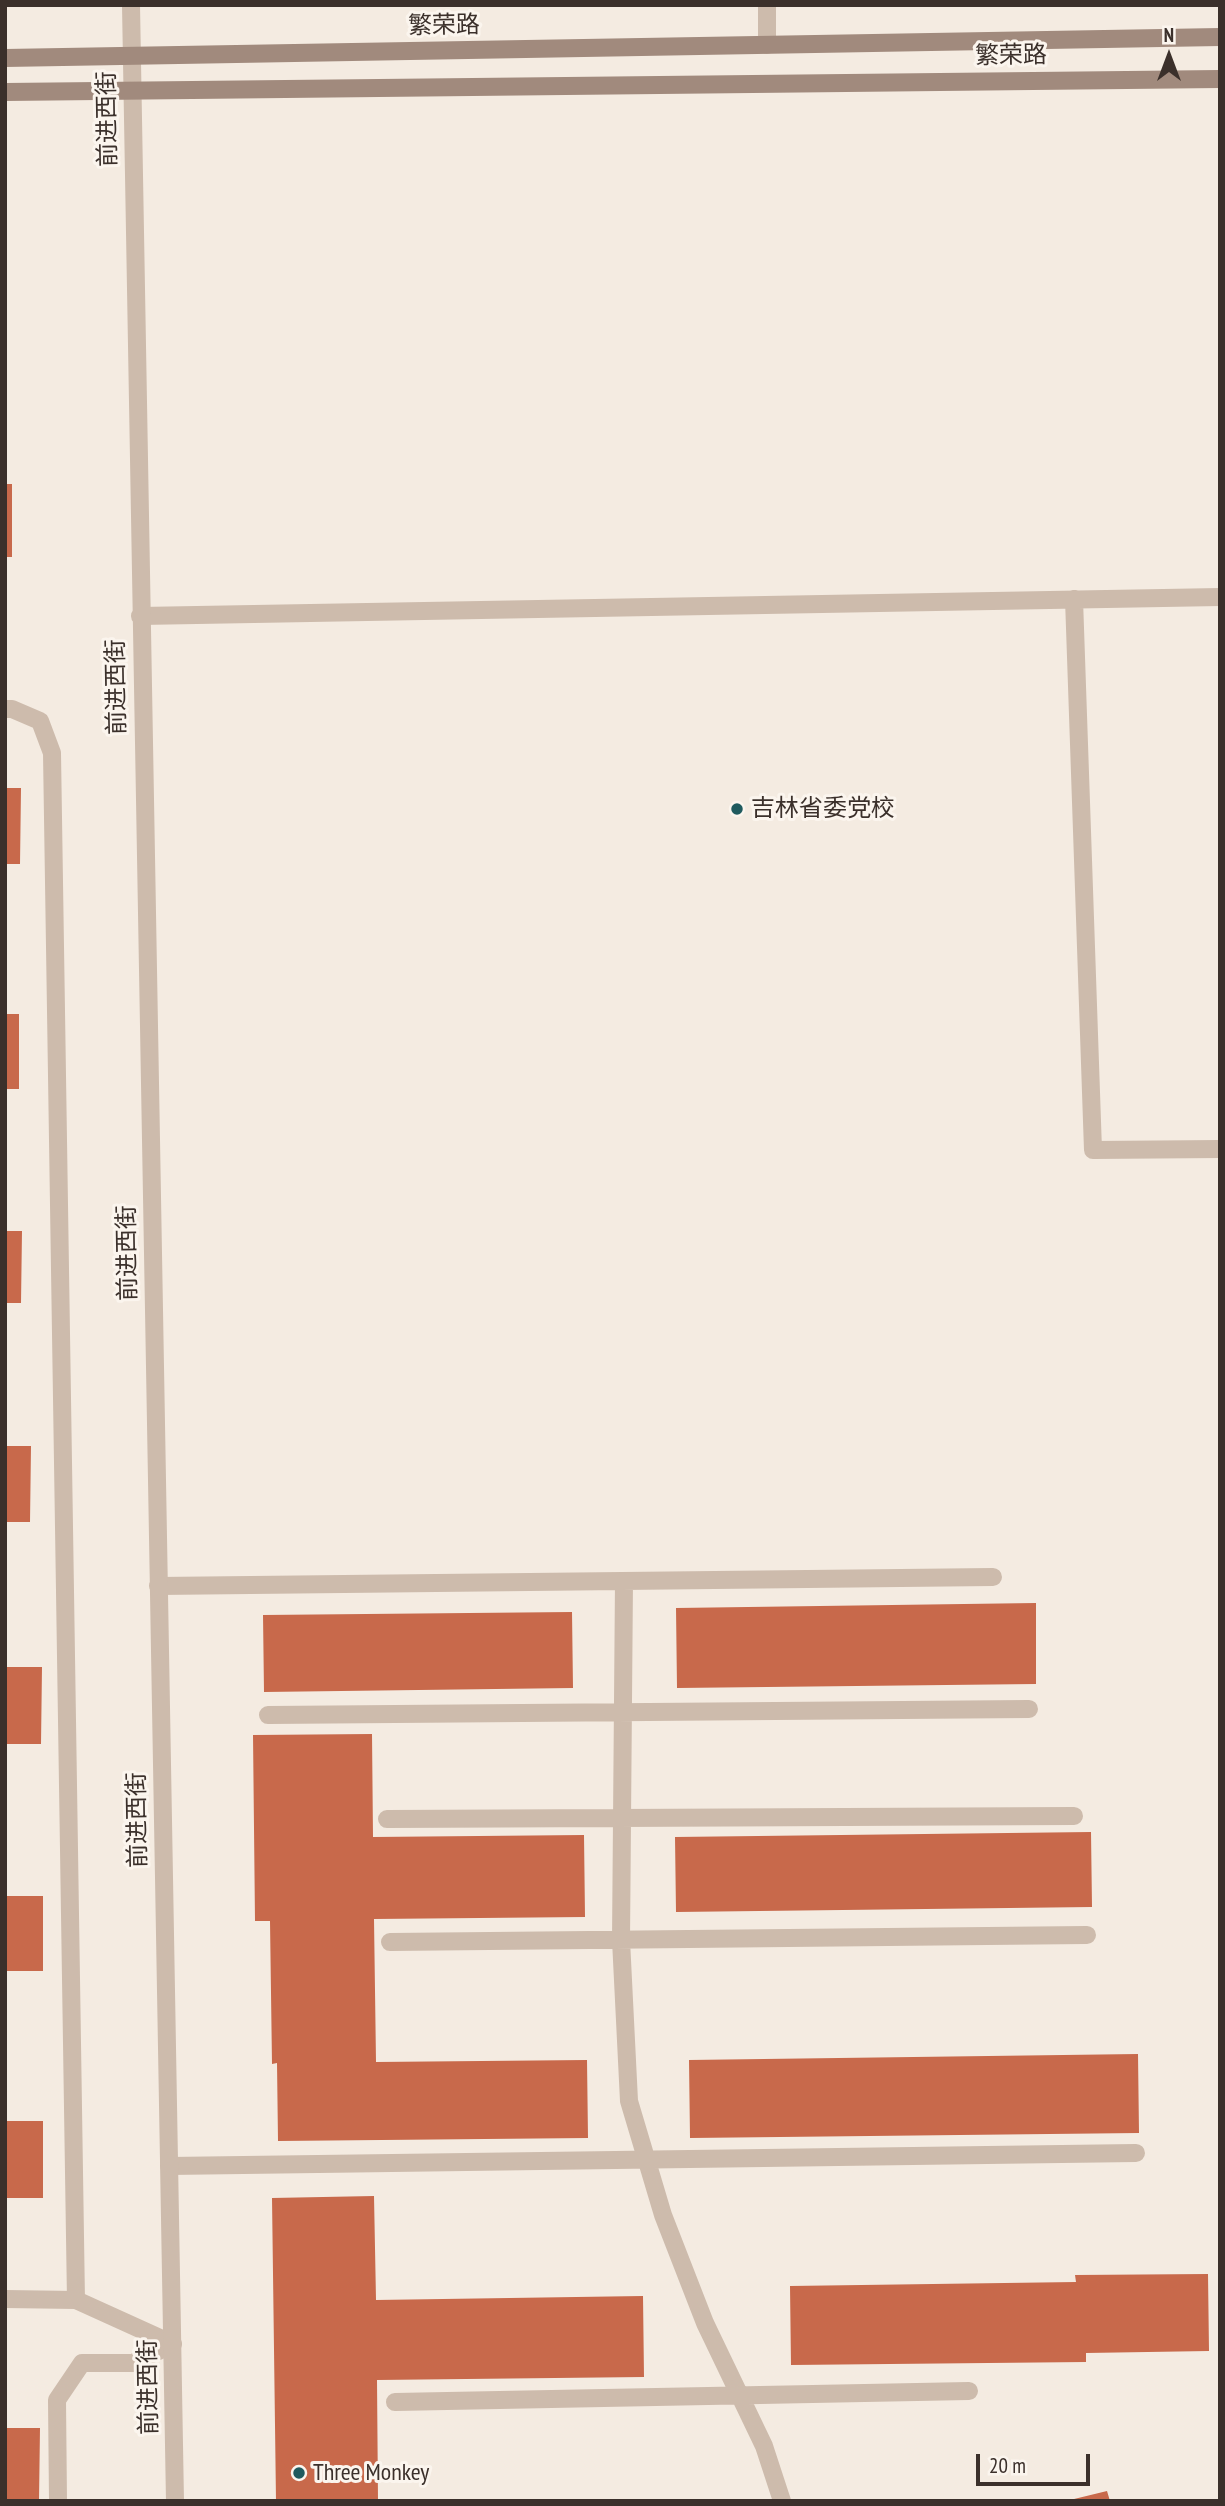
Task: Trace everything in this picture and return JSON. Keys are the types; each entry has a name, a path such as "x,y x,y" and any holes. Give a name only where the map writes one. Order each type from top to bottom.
{"main road":[{"name":"繁荣路","path":"5,58 1220,37"},
{"name":"繁荣路","path":"5,92 1220,79"}],"street":[{"name":"前进西街","path":"131,5 175,2501"},
{"path":"767,5 767,45"},
{"path":"140,616 1220,597"},
{"path":"1074,599 1093,1150 1220,1149"},
{"path":"5,709 12,709 40,721 52,753 76,2300"},
{"path":"158,1586 993,1577"},
{"path":"624,1581 621,1940 629,2101 663,2215 705,2323 765,2446 782,2501"},
{"path":"268,1715 1029,1709"},
{"path":"387,1819 1074,1816"},
{"path":"390,1942 1087,1935"},
{"path":"169,2166 1136,2153"},
{"path":"5,2299 76,2300 173,2344"},
{"path":"58,2501 57,2400 82,2363 133,2363 173,2344"},
{"path":"395,2402 969,2391"}],"building":[{"path":"5,484 12,484 12,557 5,557"},
{"path":"5,788 21,788 20,864 5,864"},
{"path":"5,1014 19,1014 19,1089 5,1089"},
{"path":"5,1231 22,1231 21,1303 5,1303"},
{"path":"5,1446 31,1446 30,1522 5,1522"},
{"path":"1036,1603 1036,1684 677,1688 676,1608"},
{"path":"572,1612 573,1688 264,1692 263,1615"},
{"path":"5,1667 42,1667 41,1744 5,1744"},
{"path":"372,1734 373,1837 584,1835 585,1917 374,1919 376,2062 587,2060 588,2138 278,2141 277,2063 272,2064 270,1921 255,1921 253,1735"},
{"path":"1091,1832 1092,1907 676,1912 675,1837"},
{"path":"5,1896 43,1896 43,1971 5,1971"},
{"path":"1138,2054 1139,2133 690,2138 689,2060"},
{"path":"5,2121 43,2121 43,2198 5,2198"},
{"path":"374,2196 376,2300 643,2296 644,2377 377,2380 378,2501 276,2501 272,2198"},
{"path":"1208,2274 1209,2351 1086,2353 1086,2362 791,2365 790,2286 1076,2282 1075,2275"},
{"path":"5,2428 40,2428 39,2501 5,2501"},
{"path":"1107,2491 1110,2501 1070,2501 1070,2500"}],"place":[{"name":"吉林省委党校","path":"737,809"},
{"name":"Three Monkey","path":"299,2473"}]}
